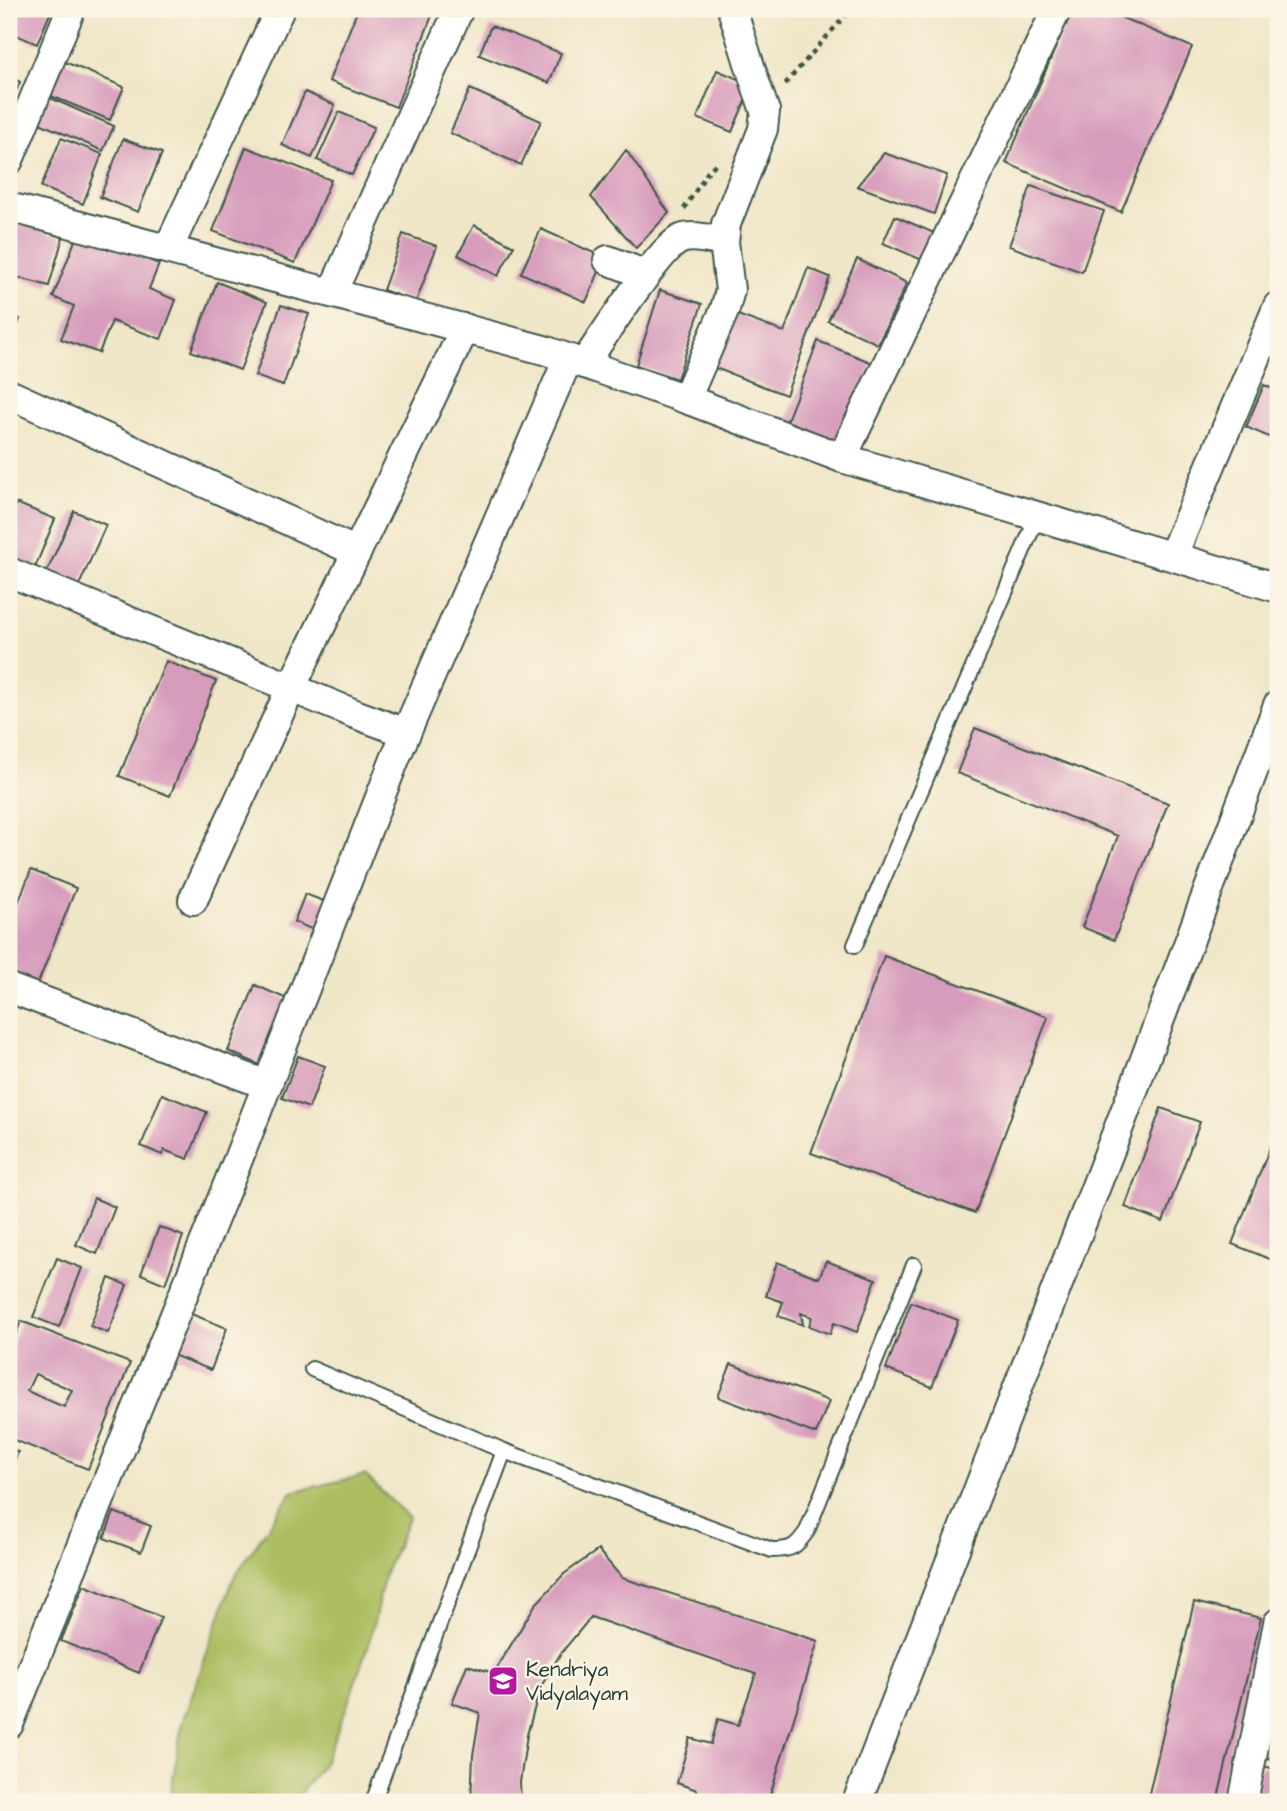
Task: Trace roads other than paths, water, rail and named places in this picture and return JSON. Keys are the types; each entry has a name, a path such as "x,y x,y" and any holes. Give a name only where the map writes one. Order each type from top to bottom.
{"street":[{"path":"9,160 71,9"},
{"path":"168,249 280,9"},
{"path":"332,293 459,9"},
{"path":"686,399 725,309 730,290 724,242 726,224 763,129 765,111 732,9"},
{"path":"842,458 1056,9"},
{"path":"9,207 555,354 686,399 842,458 1278,588"},
{"path":"9,1724 267,1085 394,729 555,354 673,244 693,237 724,242"},
{"path":"608,260 641,273"},
{"path":"1172,555 1278,306"},
{"path":"193,900 291,688 465,328"},
{"path":"9,394 357,552"},
{"path":"9,572 394,729"},
{"path":"857,1802 1136,1083 1278,705"},
{"path":"9,988 267,1085"},
{"path":"1243,1802 1278,1623"}],"lane":[{"path":"855,945 1038,516"},
{"path":"312,1369 505,1451 772,1550 786,1550 798,1545 807,1531 914,1265"},
{"path":"373,1802 505,1451"}],"place":[{"name":"Kendriya Vidyalayam","path":"503,1681"}]}
